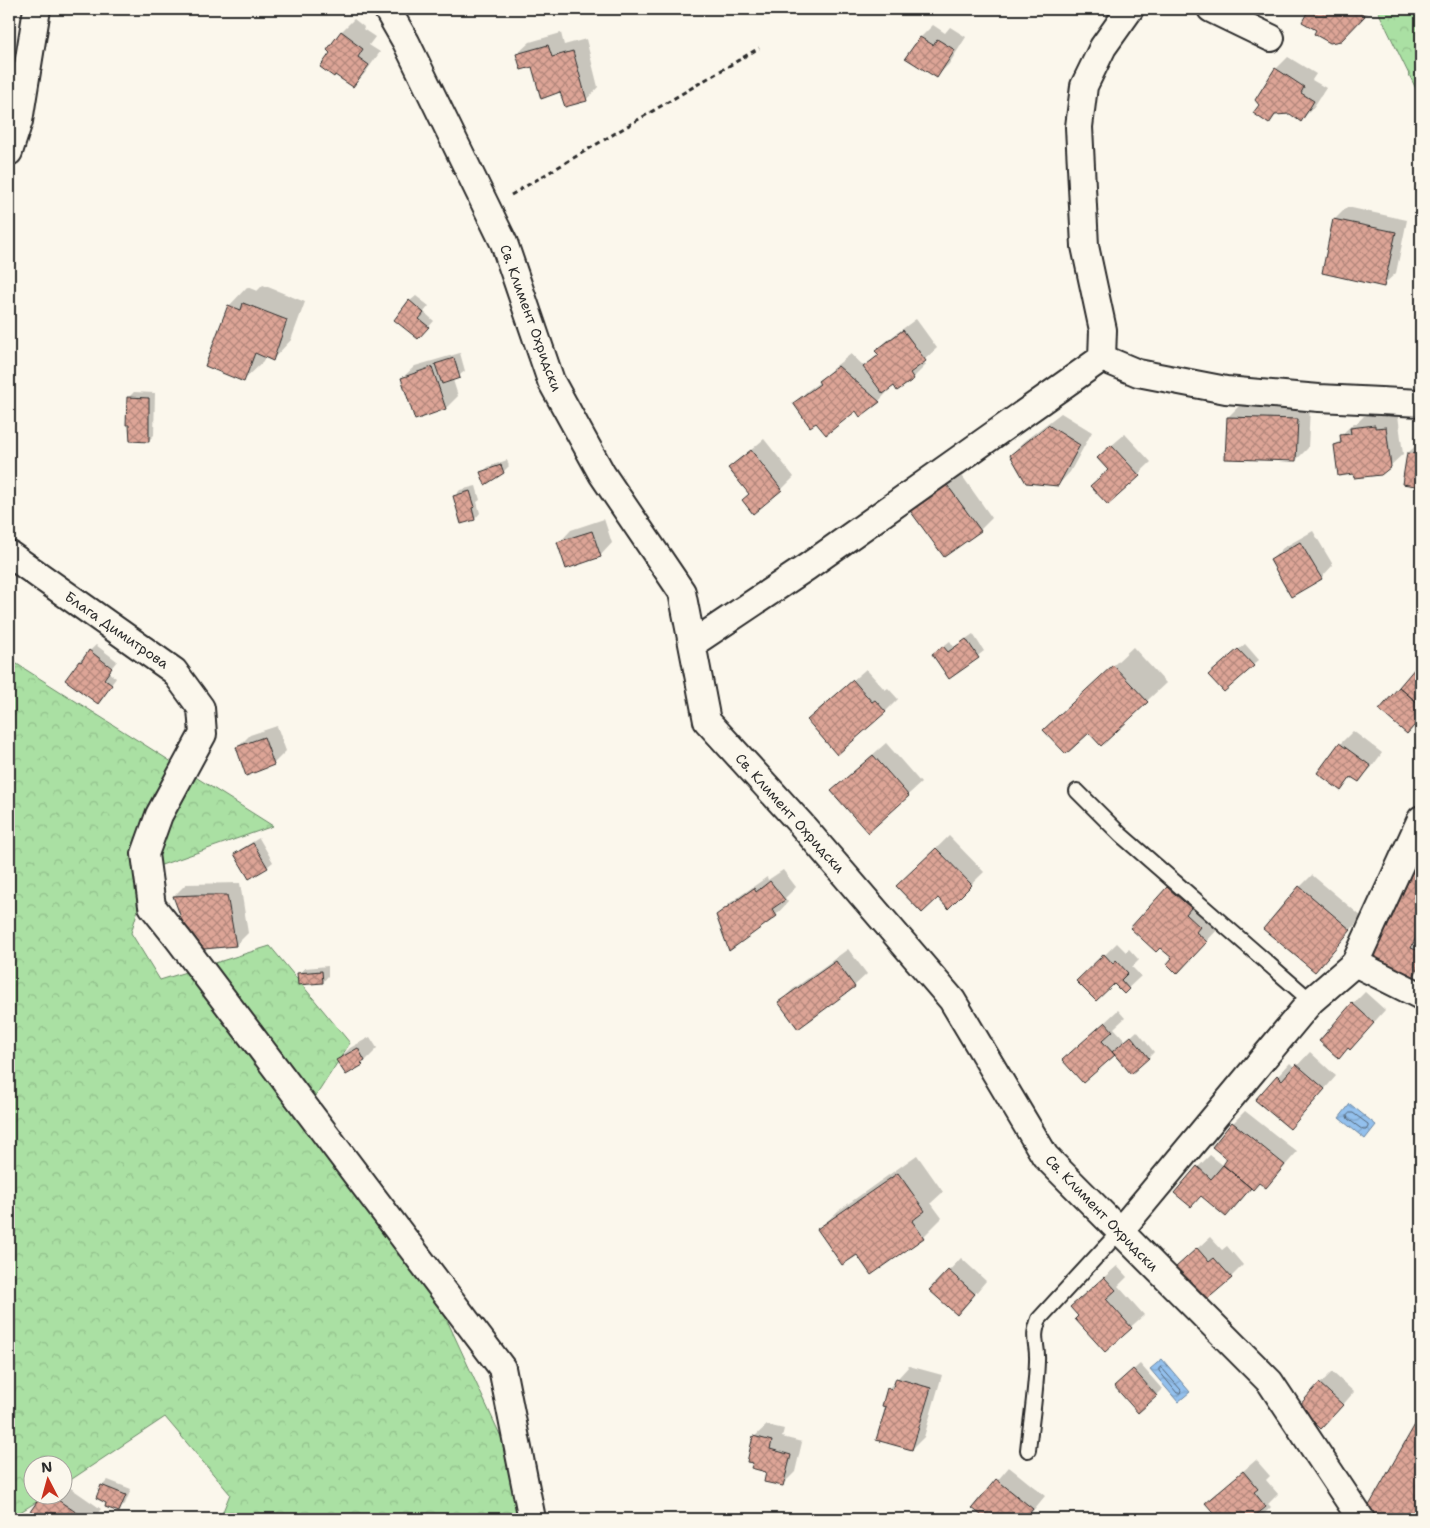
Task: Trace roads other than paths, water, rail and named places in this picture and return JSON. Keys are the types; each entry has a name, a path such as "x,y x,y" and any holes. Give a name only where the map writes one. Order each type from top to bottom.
{"street":[{"path":"9,152 19,121 37,9"},
{"name":"Св. Климент Охридски","path":"386,9 406,42 504,243 551,381 602,474 682,592 707,721 800,822 952,1000 1045,1156 1270,1382 1361,1519"},
{"path":"1102,358 1103,330 1085,246 1079,128 1084,86 1103,48 1130,9"},
{"path":"1211,9 1271,38"},
{"path":"1102,358 1138,373 1226,390 1319,398 1421,403"},
{"path":"692,644 807,567 1102,358"},
{"name":"Блага Димитрова","path":"9,554 174,671 201,708 203,734 159,814 145,854 152,906 502,1368 532,1519"},
{"path":"1120,1232 1311,1001 1355,963 1421,819"},
{"path":"1355,963 1421,996"}],"lane":[{"path":"1077,792 1121,835 1311,1001"},
{"path":"1028,1450 1038,1359 1034,1342 1035,1330 1039,1319 1120,1232"}],"water":[{"path":"1350,1104 1376,1125 1365,1139 1339,1118"},
{"path":"1162,1359 1190,1392 1178,1402 1150,1369"}]}
